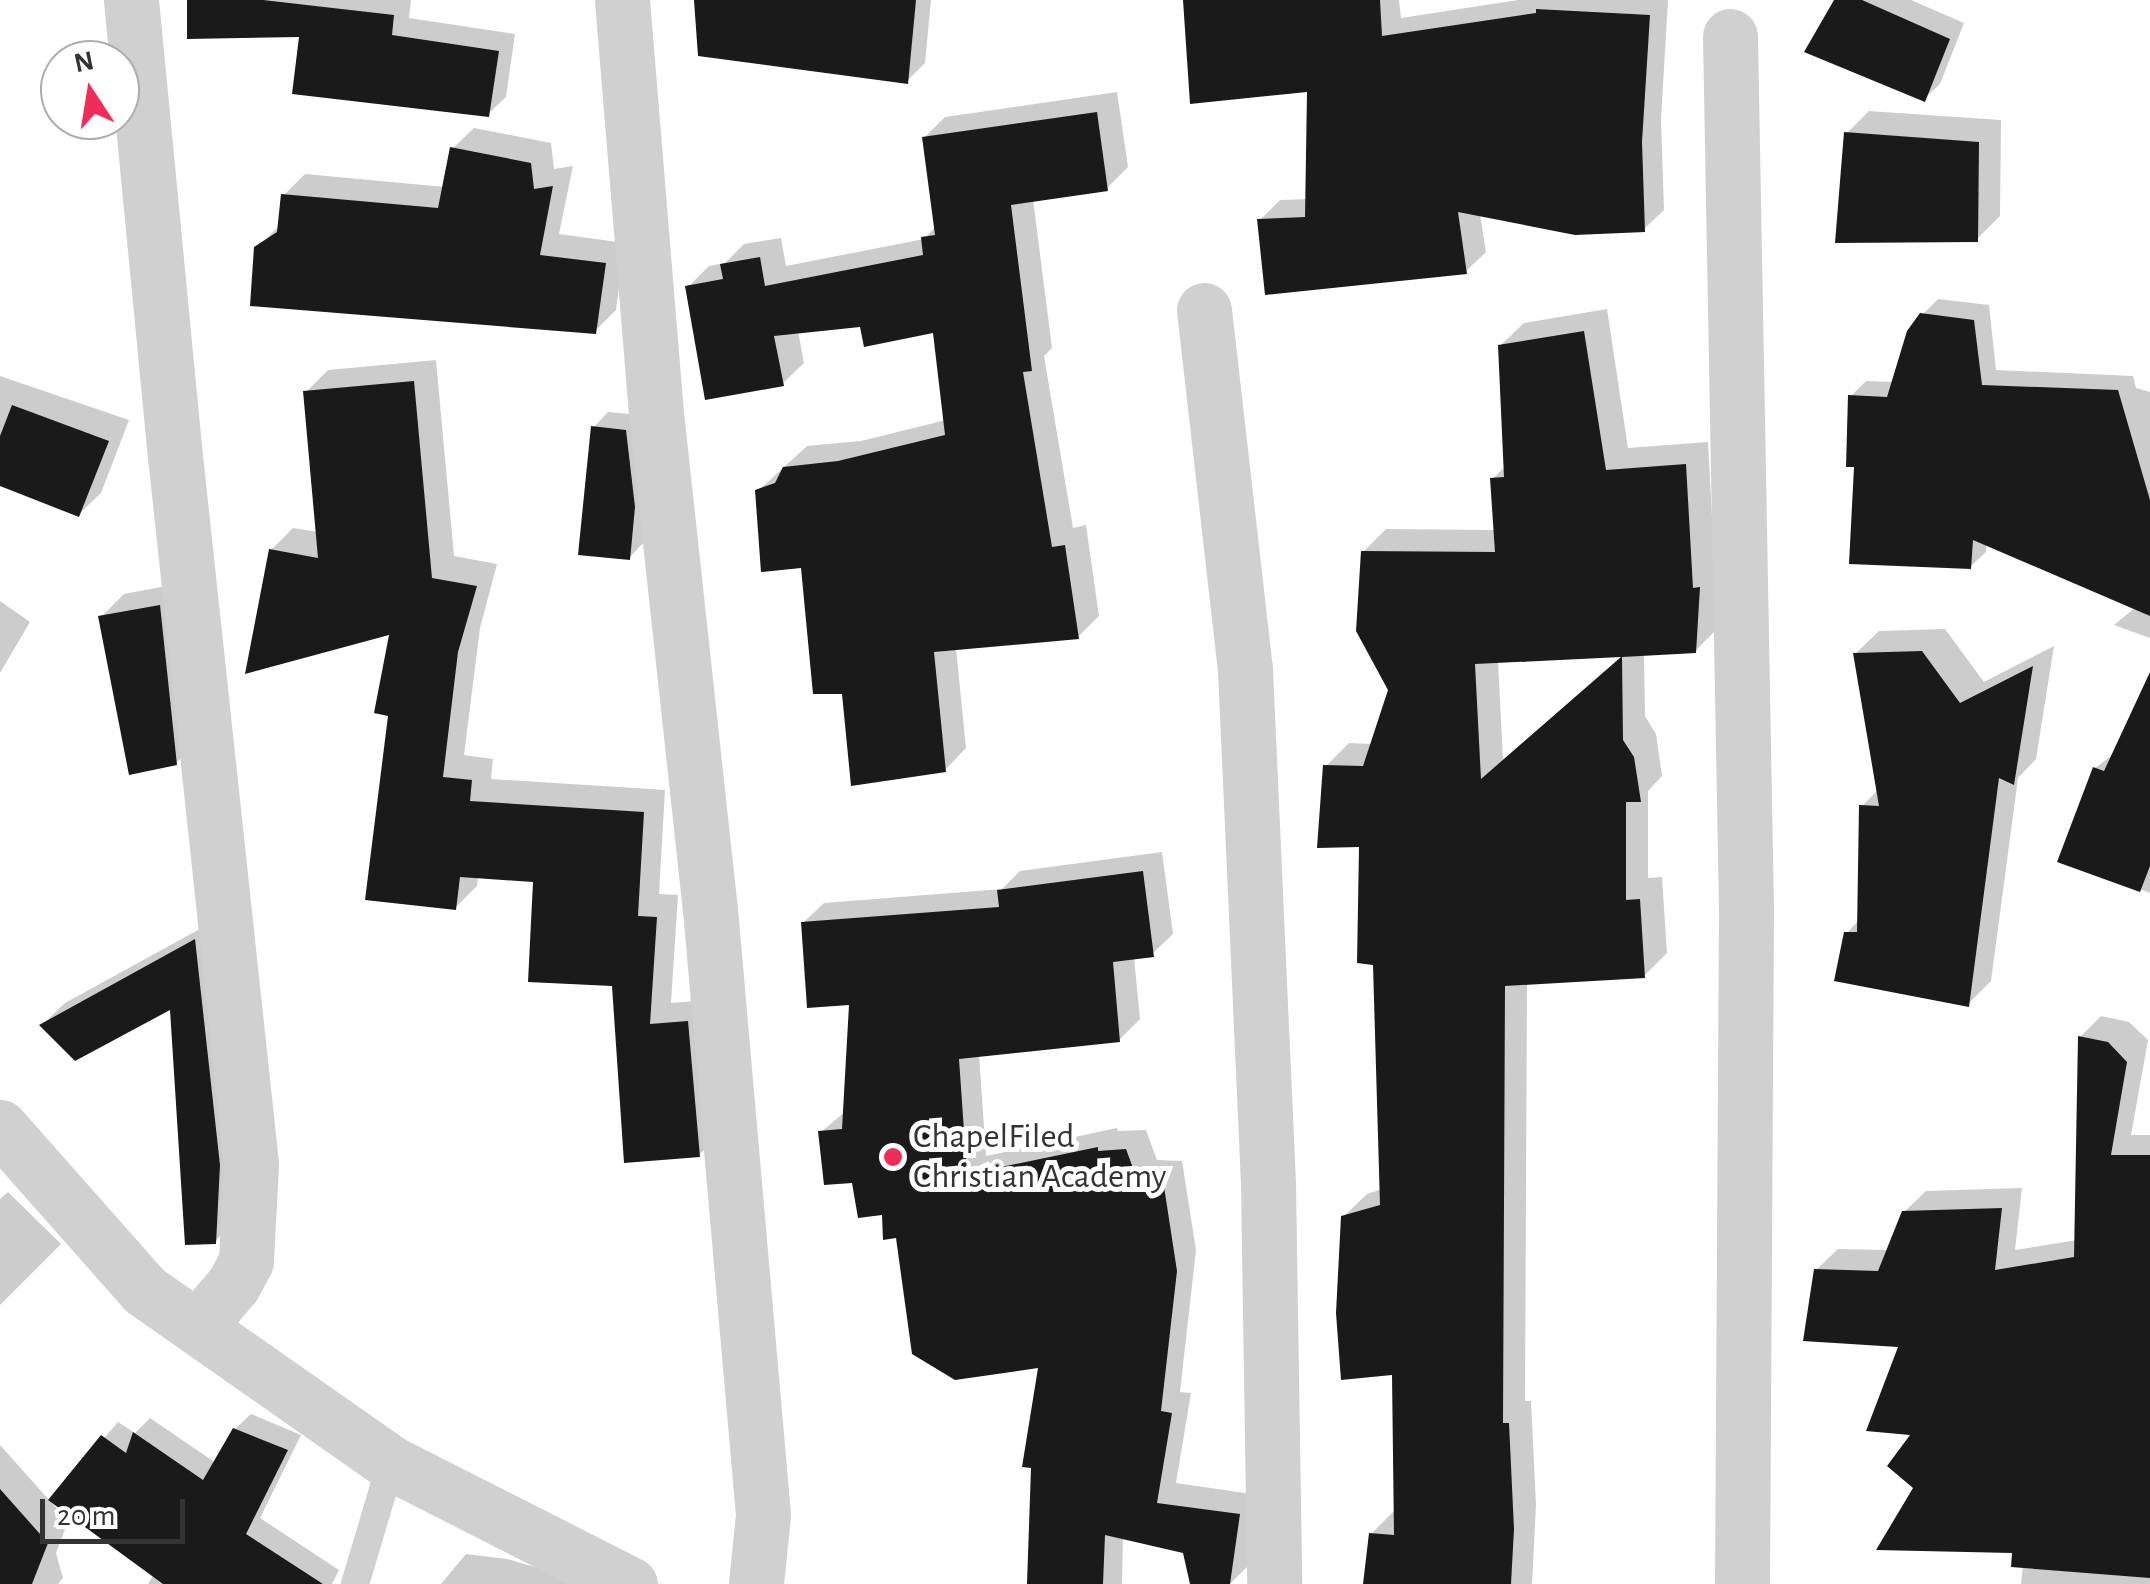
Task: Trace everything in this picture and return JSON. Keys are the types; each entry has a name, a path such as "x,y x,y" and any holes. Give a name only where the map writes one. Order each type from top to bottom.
{"street":[{"path":"131,0 174,456 251,1164 246,1260 233,1286 199,1324"},
{"path":"622,0 656,414 710,910 763,1514 756,1584"},
{"path":"1730,36 1746,909 1742,1584"},
{"path":"1204,310 1245,669 1268,1184 1274,1584"},
{"path":"0,1127 144,1290 199,1324 391,1463 630,1584"}],"lane":[{"path":"355,1584 391,1463"}],"building":[{"path":"187,0 263,0 394,15 392,35 499,51 489,117 292,94 299,37 187,39"},
{"path":"694,0 916,0 908,84 698,56"},
{"path":"1183,0 1380,0 1382,36 1536,13 1536,9 1650,15 1642,142 1645,232 1575,235 1458,212 1467,274 1265,295 1257,219 1305,217 1307,92 1190,104"},
{"path":"1834,0 1862,0 1950,39 1925,102 1804,52"},
{"path":"1097,112 1108,191 1011,205 1032,371 1023,372 1052,547 1065,545 1079,639 934,652 946,772 851,786 842,694 813,694 801,568 761,572 755,490 775,483 783,467 838,461 945,435 933,333 864,347 860,327 774,336 784,386 705,400 685,286 723,279 720,264 760,257 765,286 923,255 921,237 935,235 922,137"},
{"path":"1844,132 1979,142 1978,242 1835,243"},
{"path":"450,147 531,163 534,189 553,186 540,255 606,263 596,334 250,306 254,247 277,232 281,194 438,208"},
{"path":"1920,313 1974,320 1982,385 2118,390 2150,500 2150,616 1973,540 1971,569 1849,564 1854,467 1846,467 1848,395 1887,397 1907,331"},
{"path":"1584,331 1606,470 1686,464 1693,588 1700,587 1696,653 1622,657 1623,740 1634,757 1641,802 1626,802 1626,900 1640,899 1645,978 1505,986 1503,1423 1509,1423 1514,1529 1511,1584 1363,1584 1369,1533 1394,1535 1392,1375 1341,1380 1336,1313 1341,1216 1380,1205 1373,965 1357,963 1359,847 1317,848 1323,765 1363,766 1388,690 1356,631 1361,551 1495,552 1490,478 1504,477 1498,345","holes":["1621,657 1481,779 1475,664"]},
{"path":"414,381 432,578 477,586 458,652 443,777 472,780 470,801 644,812 638,916 657,917 650,1024 688,1021 700,1157 624,1163 612,986 528,982 533,882 460,877 456,910 365,900 388,716 374,713 389,635 245,674 269,549 318,558 303,391"},
{"path":"12,405 109,441 79,517 0,486 0,436"},
{"path":"591,426 626,430 635,507 630,560 578,555"},
{"path":"160,605 177,765 129,775 98,616"},
{"path":"1922,651 1960,703 2033,666 2014,785 1999,778 1969,1007 1834,981 1844,932 1857,932 1859,805 1879,806 1853,653"},
{"path":"2150,672 2150,866 2140,892 2057,862 2093,767 2104,771"},
{"path":"1143,871 1154,957 1113,962 1120,1042 959,1059 967,1174 1098,1147 1098,1151 1126,1149 1137,1179 1163,1180 1177,1271 1161,1411 1172,1413 1157,1503 1240,1514 1230,1584 1190,1584 1183,1553 1105,1535 1103,1584 1027,1584 1031,1468 1022,1467 1038,1368 955,1380 912,1354 896,1238 883,1240 882,1215 858,1218 852,1183 824,1185 818,1131 842,1129 849,1005 807,1008 801,922 999,907 997,890"},
{"path":"195,939 220,1165 216,1244 185,1245 170,1010 75,1061 39,1025"},
{"path":"2078,1036 2108,1042 2127,1062 2111,1155 2150,1155 2150,1578 2011,1567 2012,1553 1876,1550 1913,1488 1887,1466 1910,1435 1866,1431 1898,1347 1803,1341 1814,1269 1878,1271 1902,1211 2002,1208 1995,1270 2074,1257"},
{"path":"233,1428 288,1450 246,1534 323,1584 163,1584 48,1500 101,1435 126,1453 133,1432 203,1480"},
{"path":"0,1489 48,1543 32,1584 0,1584"}],"place":[{"name":"ChapelFiled Christian Academy","path":"893,1157"}]}
